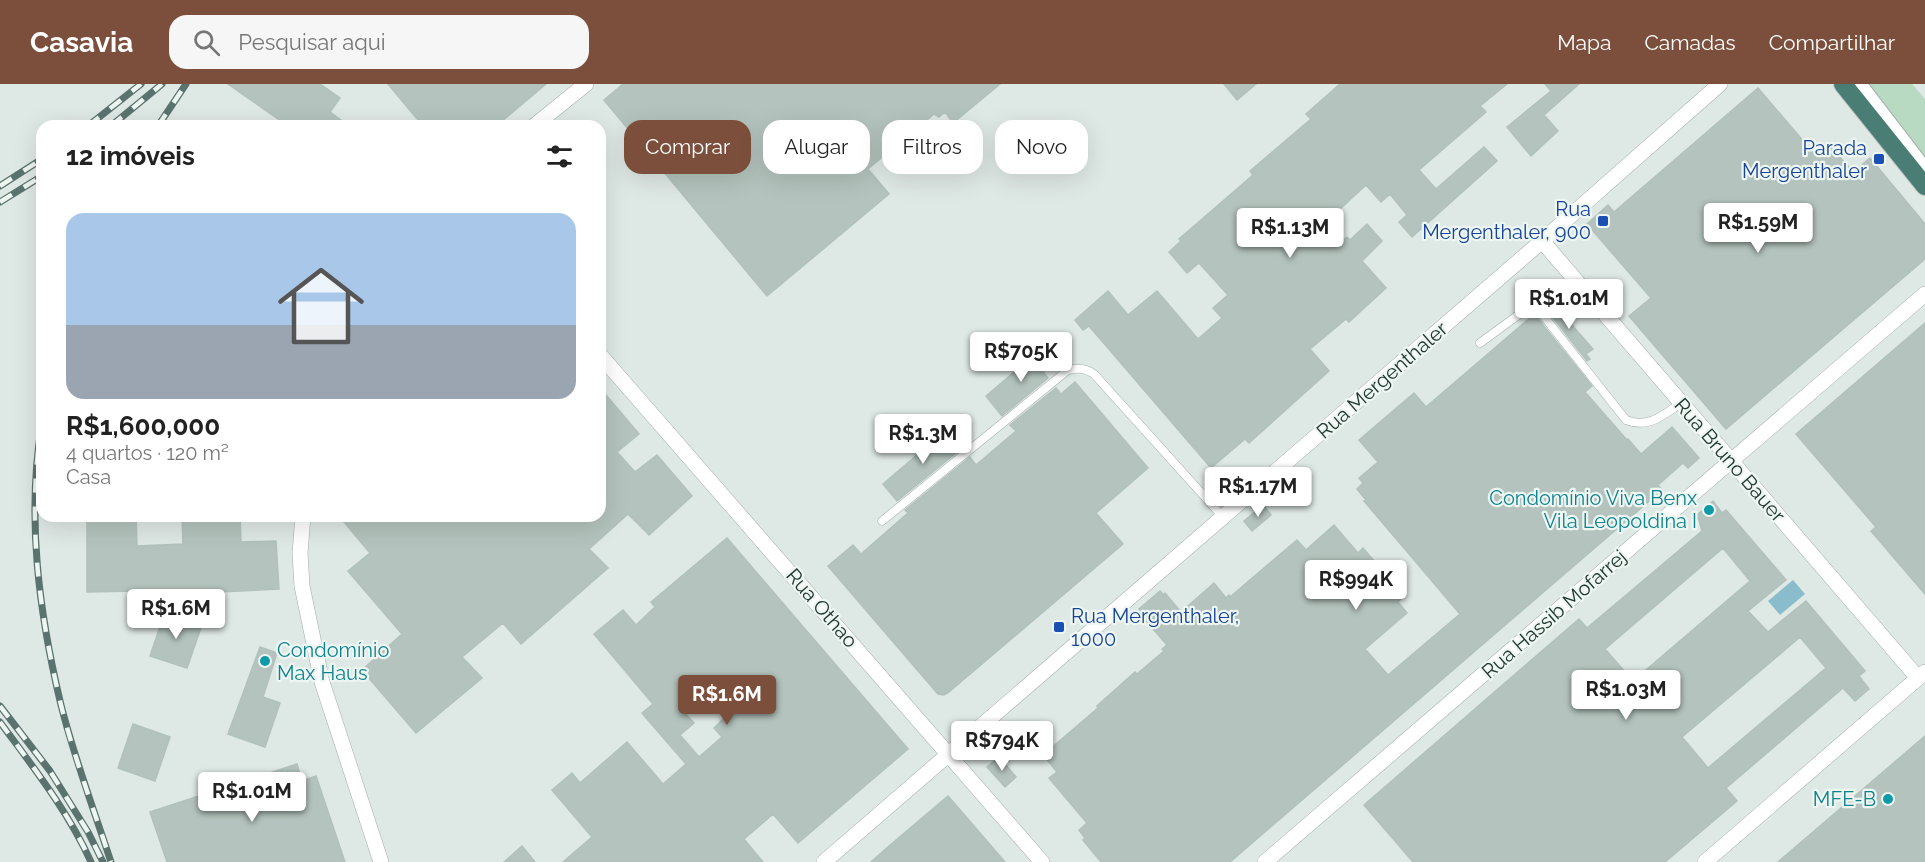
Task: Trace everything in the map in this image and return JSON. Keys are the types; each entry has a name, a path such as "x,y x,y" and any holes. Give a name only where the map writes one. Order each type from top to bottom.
{"highway":[{"path":"1843,84 1925,186"}],"street":[{"path":"541,120 586,84"},
{"name":"Rua Mergenthaler","path":"824,862 1542,241 1720,84"},
{"path":"1857,84 1925,173"},
{"name":"Rua Bruno Bauer","path":"1542,241 1732,462 1922,675"},
{"name":"Rua Hassib Mofarrej","path":"1265,862 1925,294"},
{"name":"Rua Othao","path":"606,362 1042,862"},
{"path":"303,522 300,554 302,586 322,682 381,862"},
{"path":"1705,862 1922,675"}],"lane":[{"path":"1480,343 1521,313 1530,310 1542,314 1626,420 1644,424 1653,422 1681,403"},
{"path":"882,521 1068,370 1077,368 1086,368 1094,374 1223,516"}],"green space":[{"path":"1866,84 1912,84 1925,99 1925,163"}],"water":[{"path":"1793,580 1805,594 1780,615 1768,601"}],"building":[{"path":"228,84 320,84 340,98 330,112 341,120 279,120"},
{"path":"388,84 546,84 503,120 418,120"},
{"path":"623,84 1000,84 957,120 951,120 945,112 939,117 934,114 927,120 882,120 882,157 870,167 870,120 763,120 763,174 870,174 870,171 889,194 767,296 666,174 751,174 751,120 624,120 624,124 604,100"},
{"path":"1224,84 1256,84 1237,100"},
{"path":"1340,84 1507,84 1480,106 1486,112 1419,170 1436,189 1484,147 1497,161 1412,237 1399,222 1407,215 1390,194 1381,202 1366,185 1327,221 1344,240 1347,237 1350,240 1367,224 1382,241 1362,261 1386,288 1349,322 1346,319 1310,349 1329,371 1249,443 1245,439 1211,468 1089,326 1083,330 1075,320 1108,291 1128,315 1157,291 1198,339 1222,318 1213,308 1228,295 1199,263 1187,273 1169,252 1181,241 1179,239 1253,175 1250,171 1311,119 1306,114"},
{"path":"1545,84 1579,84 1544,115 1558,131 1531,156 1507,127 1551,91"},
{"path":"1758,88 1816,156 1829,145 1853,172 1870,158 1925,224 1925,259 1726,429 1629,316 1651,298 1587,224 1608,205 1614,212"},
{"path":"1550,300 1593,349 1586,354 1590,359 1587,361 1547,310 1542,308"},
{"path":"1531,317 1538,319 1592,386 1585,392 1641,454 1672,427 1699,458 1688,468 1683,463 1658,485 1662,490 1230,862 1101,862 1083,840 1085,838 1079,830 1087,823 1049,778 1057,772 1043,755 1098,708 1097,706 1135,672 1137,674 1164,651 1162,649 1167,645 1141,615 1143,613 1139,609 1160,591 1164,595 1165,593 1181,612 1214,583 1226,598 1229,595 1230,597 1297,540 1306,550 1334,525 1358,553 1363,548 1404,596 1398,602 1407,613 1365,649 1388,675 1460,614 1364,501 1366,500 1357,489 1363,483 1359,478 1378,462 1359,440 1414,393 1426,407"},
{"path":"1925,323 1925,594 1871,531 1876,527 1796,434"},
{"path":"1041,349 1054,363 1043,372 1048,378 1002,416 986,396"},
{"path":"1075,382 1148,468 1096,513 1123,544 949,692 944,695 938,694 828,566 853,545 861,554 908,513 905,510 970,457 976,465 1016,431 1010,425 1056,388 1061,394"},
{"path":"606,395 639,434 617,452 635,472 657,455 692,496 649,535 628,514 589,549 608,568 521,644 503,623 462,657 482,678 416,733 362,670 402,634 348,571 370,553 344,522 606,522"},
{"path":"947,429 962,448 897,501 883,484"},
{"path":"1713,501 1722,513 1726,510 1786,580 1748,611 1768,632 1806,601 1865,671 1859,676 1869,689 1855,701 1843,688 1726,788 1737,801 1665,862 1413,862 1364,805 1579,619 1587,628 1702,531 1696,516","holes":["1723,548 1750,581 1633,681 1605,649","1800,637 1826,668 1708,768 1682,737"]},
{"path":"1263,505 1271,515 1252,531 1244,521"},
{"path":"87,522 136,522 137,546 183,544 182,522 240,522 241,542 276,541 279,589 137,596 137,591 87,592"},
{"path":"727,538 908,749 798,843 773,814 744,839 763,862 563,862 592,837 552,790 572,773 580,783 627,742 663,784 686,764 642,713 653,704 594,634 623,610 636,625 655,607 651,602","holes":["703,692 725,717 714,728 722,737 699,757 680,735 694,723 682,710"]},
{"path":"165,612 202,625 187,668 150,656"},
{"path":"260,647 277,653 263,697 280,703 265,747 228,734"},
{"path":"133,724 170,737 155,781 118,768"},
{"name":"MFE-B","path":"1925,736 1925,862 1778,862"},
{"path":"999,757 1016,777 1005,787 987,767"},
{"path":"297,764 302,781 316,776 345,862 167,862 150,812"},
{"path":"948,796 1005,862 871,862 889,846"},
{"path":"522,846 535,862 504,862"}],"railway":[{"path":"96,120 141,84"},
{"path":"118,120 162,84"},
{"path":"162,120 186,84"},
{"path":"0,186 36,163"},
{"path":"0,202 36,180"},
{"path":"36,476 37,564 46,635 66,725 111,862"},
{"path":"0,706 50,771 88,832 103,862"},
{"path":"0,722 61,807 91,862"}],"place":[{"name":"Parada Mergenthaler","path":"1879,159"},
{"name":"Rua Mergenthaler, 900","path":"1603,221"},
{"name":"Condomínio Viva Benx Vila Leopoldina I","path":"1709,510"},
{"name":"Rua Mergenthaler, 1000","path":"1059,627"},
{"name":"Condomínio Max Haus","path":"265,661"},
{"name":"MFE-B","path":"1888,799"}]}
